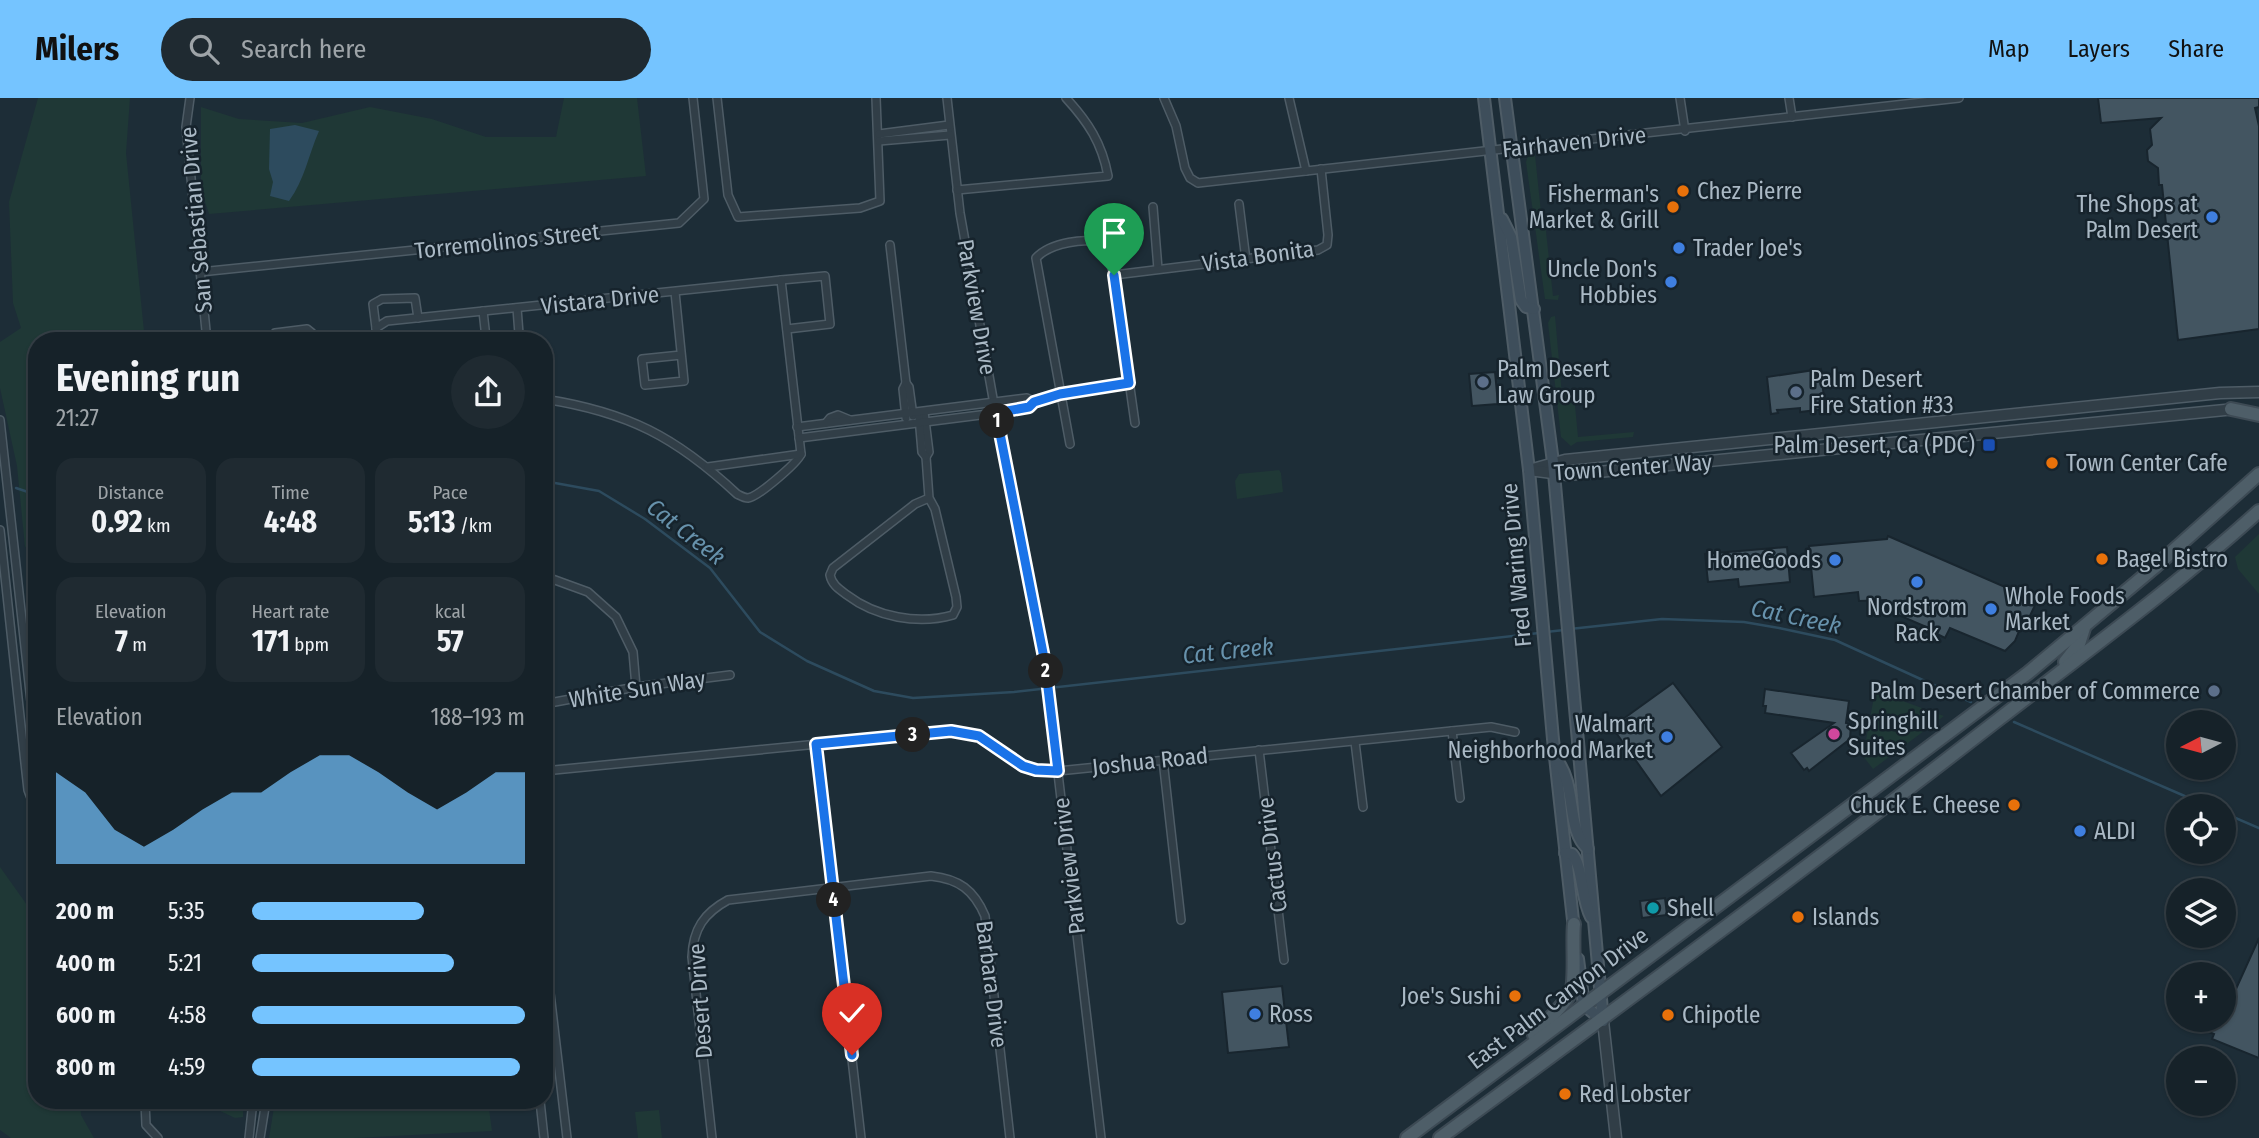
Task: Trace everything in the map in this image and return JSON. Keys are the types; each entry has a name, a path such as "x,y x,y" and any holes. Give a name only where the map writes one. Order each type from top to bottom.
{"main road":[{"name":"Fred Waring Drive","path":"1484,98 1529,470 1555,758 1584,1005"},
{"name":"Fred Waring Drive","path":"1505,98 1553,462 1603,1021"},
{"path":"1498,210 1511,237 1521,300 1526,307 1534,309"},
{"path":"2231,409 2259,413"},
{"name":"East Palm Canyon Drive","path":"1407,1138 2028,673 2228,504 2259,474"},
{"name":"East Palm Canyon Drive","path":"1440,1138 1603,1021 1825,854 2143,610 2258,513"},
{"path":"2051,679 2079,645 2084,628"},
{"path":"1555,758 1568,781 1579,841 1588,849"},
{"path":"1565,853 1576,857 1584,901 1594,922"},
{"path":"1525,1048 1543,1024 1562,1006 1572,989 1571,946 1574,924"},
{"path":"1584,1005 1603,1021"}],"street":[{"name":"San Sebastian Drive","path":"190,98 186,127 206,332"},
{"name":"Torremolinos Street","path":"200,272 678,223 704,199 693,98"},
{"path":"717,98 728,195 738,217 860,208 880,201 876,98"},
{"name":"Parkview Drive","path":"947,98 957,190 994,404 1045,663 1101,1138"},
{"path":"957,190 1108,176 1105,161 1089,123 1066,98"},
{"name":"Fairhaven Drive","path":"1164,98 1176,126 1185,169 1198,183 1685,131 1895,102 1959,98"},
{"path":"1289,98 1306,171"},
{"path":"1680,98 1685,131"},
{"path":"1789,98 1792,117"},
{"path":"879,137 949,125"},
{"path":"879,137 950,135"},
{"name":"Vista Bonita","path":"1114,275 1318,250 1326,245 1328,235 1321,169"},
{"path":"1239,204 1246,260"},
{"path":"1153,207 1158,270"},
{"path":"1070,444 1036,258 1042,251 1057,246 1095,240 1105,245 1114,275 1135,424"},
{"path":"890,245 906,383 909,387 908,399 924,439 929,498 935,509 957,607 953,615 941,618 895,616 874,611 835,586 830,575 833,568 915,504 929,498"},
{"name":"Vistara Drive","path":"376,328 387,321 825,276 830,324 786,329"},
{"path":"553,400 610,412 643,426 675,443 708,467 737,494 748,498 796,463 801,454 781,280"},
{"path":"675,292 684,381 645,385 642,359 681,355"},
{"path":"376,332 373,304 382,299 415,298 418,318"},
{"path":"517,308 519,332"},
{"path":"483,312 485,332"},
{"path":"283,332 307,329 311,332"},
{"path":"799,438 996,413 1029,407 1034,402 1060,394 1129,383"},
{"name":"Town Center Way","path":"1529,470 1553,462 2221,393 2259,392"},
{"path":"797,427 1027,398 1034,402"},
{"name":"Town Center Way","path":"1529,470 1554,475 1647,468 2231,409"},
{"path":"915,413 916,422"},
{"path":"863,419 864,429"},
{"path":"0,420 4,482 16,558 28,671"},
{"path":"826,423 828,434"},
{"path":"708,467 801,454"},
{"path":"0,530 28,790"},
{"path":"2,560 16,558"},
{"path":"553,579 588,592 616,617 634,652 636,687"},
{"name":"White Sun Way","path":"553,702 636,687 730,675"},
{"name":"Joshua Road","path":"553,770 951,731 979,736 1023,766 1036,770 1058,771 1491,727 1515,732"},
{"path":"1452,731 1460,798"},
{"path":"1355,742 1363,807"},
{"path":"816,744 861,1138"},
{"name":"Cactus Drive","path":"1259,750 1284,960"},
{"path":"1163,760 1181,920"},
{"name":"Barbara Drive","path":"833,888 931,876 948,878 966,886 978,900 985,916 1010,1138"},
{"name":"Desert Drive","path":"712,1138 692,957 692,939 700,922 713,908 729,900 833,888"},
{"path":"553,1019 567,1138"},
{"name":"Fred Waring Drive","path":"1603,1021 1616,1138"},
{"path":"145,1109 146,1125 158,1138"},
{"path":"249,1138 252,1109"},
{"path":"260,1138 265,1109"},
{"path":"541,1109 544,1138"}],"green space":[{"path":"38,98 130,98 126,153 144,332 28,332 28,546 25,547 17,466 0,388 0,342 21,328 13,303 9,202"},
{"path":"564,98 637,98 646,176 209,214 201,189 201,107 239,119 302,123 370,107 432,119 486,137 556,137"},
{"path":"1529,152 1535,155 1553,296 1559,295 1558,300 1545,299 1526,162"},
{"path":"1555,316 1562,395 1574,395 1578,437 1634,432 1633,437 1577,442 1571,446 1561,437 1548,323 1551,317"},
{"path":"1279,470 1283,492 1237,499 1235,481 1239,474"},
{"path":"2259,534 2259,594 2238,569 2235,557"},
{"path":"1875,691 1944,716 1873,769 1863,756"},
{"path":"0,867 28,906 28,1109 81,1109 81,1115 94,1138 11,1138 0,1130"},
{"path":"216,1109 243,1109 243,1117 235,1118"},
{"path":"274,1109 489,1109 492,1131 354,1138 269,1138"},
{"path":"659,1110 662,1138 638,1138 635,1112"}],"water":[{"path":"295,125 319,131 303,176 289,201 270,196 273,182 269,169 270,129"}],"building":[{"name":"The Shops at Palm Desert","path":"2098,98 2259,98 2259,107 2255,108 2259,126 2259,329 2178,340 2162,185 2159,185 2158,168 2148,161 2147,150 2152,145 2150,129 2161,118 2101,123"},
{"name":"Palm Desert Fire Station #33","path":"1821,369 1825,409 1800,412 1800,408 1777,410 1778,413 1771,414 1767,377"},
{"name":"Palm Desert Law Group","path":"1495,372 1498,404 1472,406 1469,374"},
{"path":"1888,536 2037,601 2028,620 2025,617 2015,641 2005,651 1950,628 1945,638 1937,634 1938,632 1894,613 1888,614 1886,600 1859,601 1858,592 1814,597 1809,546 1887,539"},
{"path":"1787,547 1790,582 1739,587 1738,579 1708,582 1705,554"},
{"name":"Walmart Neighborhood Market","path":"1673,683 1722,747 1661,796 1612,727"},
{"name":"Springhill Suites","path":"1765,689 1849,701 1846,723 1851,724 1850,739 1809,771 1807,768 1804,770 1791,753 1834,723 1765,713"},
{"name":"Shell","path":"1665,898 1667,915 1642,918 1640,901"},
{"path":"2259,938 2259,1058 2236,1049 2236,1046 2212,1039 2214,1034 2209,1032 2236,1032 2236,989"},
{"name":"Ross","path":"1282,986 1289,1047 1228,1053 1222,992"}],"waterway":[{"name":"Cat Creek","path":"553,483 599,491 645,519 710,568 760,632 807,661 874,691 913,698 1014,692 1539,633"},
{"name":"Cat Creek","path":"16,488 28,492"},
{"name":"Cat Creek","path":"1570,629 1662,619 1744,622 1779,628 1835,640 1971,702"},
{"name":"Cat Creek","path":"1546,632 1564,630"},
{"name":"Cat Creek","path":"2014,722 2180,794"},
{"name":"Cat Creek","path":"2236,818 2259,828"}],"place":[{"name":"Chez Pierre","path":"1683,191"},
{"name":"Fisherman's Market & Grill","path":"1673,207"},
{"name":"The Shops at Palm Desert","path":"2212,217"},
{"name":"Trader Joe's","path":"1679,248"},
{"name":"Uncle Don's Hobbies","path":"1671,282"},
{"name":"Palm Desert Law Group","path":"1483,382"},
{"name":"Palm Desert Fire Station #33","path":"1796,392"},
{"name":"Palm Desert, Ca (PDC)","path":"1989,445"},
{"name":"Town Center Cafe","path":"2052,463"},
{"name":"Bagel Bistro","path":"2102,559"},
{"name":"HomeGoods","path":"1835,560"},
{"name":"Nordstrom Rack","path":"1917,582"},
{"name":"Whole Foods Market","path":"1991,609"},
{"name":"Palm Desert Chamber of Commerce","path":"2214,691"},
{"name":"Springhill Suites","path":"1834,734"},
{"name":"Walmart Neighborhood Market","path":"1667,737"},
{"name":"Chuck E. Cheese","path":"2014,805"},
{"name":"ALDI","path":"2080,831"},
{"name":"Shell","path":"1653,908"},
{"name":"Islands","path":"1798,917"},
{"name":"Joe's Sushi","path":"1515,996"},
{"name":"Ross","path":"1255,1014"},
{"name":"Chipotle","path":"1668,1015"},
{"name":"Red Lobster","path":"1565,1094"}],"route":[{"path":"852,1055 816,744 951,731 979,736 1023,766 1036,770 1058,771 1045,663 996,413 1029,407 1034,402 1060,394 1129,383 1114,275"}]}
